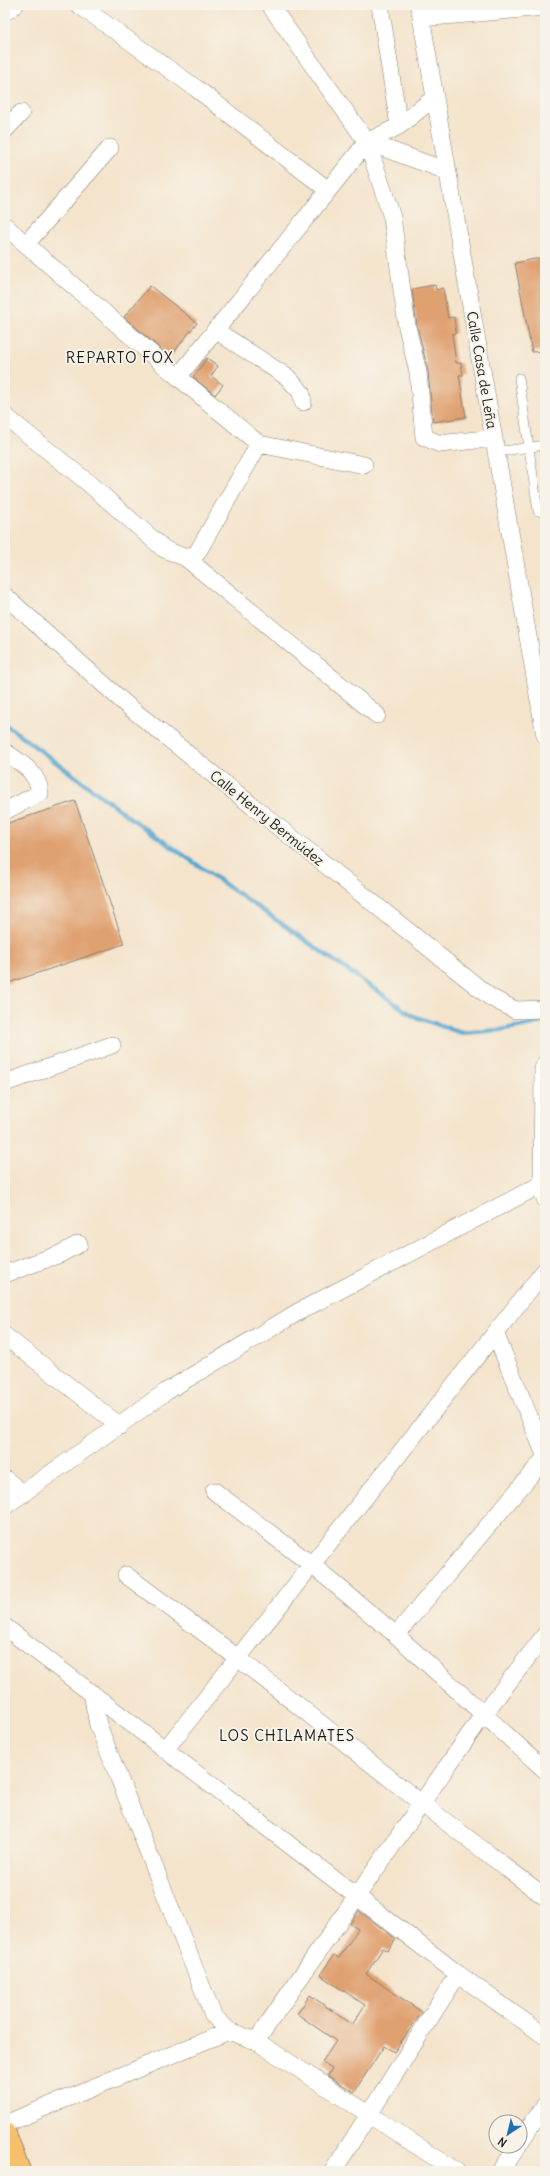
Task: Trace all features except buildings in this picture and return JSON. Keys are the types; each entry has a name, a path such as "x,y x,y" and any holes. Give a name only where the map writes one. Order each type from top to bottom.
{"highway":[{"path":"5,2134 19,2171"}],"street":[{"path":"5,12 15,5"},
{"path":"79,5 197,89 328,190"},
{"path":"270,5 367,142 392,218 408,327 418,372 424,437 440,444 495,445"},
{"path":"380,5 399,126"},
{"path":"420,12 545,7"},
{"name":"Calle Casa de Leña","path":"420,12 545,735"},
{"path":"178,377 367,142 399,126 435,97"},
{"path":"5,130 20,113"},
{"path":"367,142 448,171"},
{"path":"26,244 110,148"},
{"path":"5,226 178,377 259,444 364,465"},
{"path":"215,330 287,377 301,392 302,402"},
{"path":"5,416 86,482 164,549 186,558 377,715"},
{"path":"186,558 197,553 259,444"},
{"name":"Calle Henry Bermúdez","path":"5,596 128,706 490,997 515,1010 545,1009"},
{"path":"5,752 31,770 39,783 40,793 5,811"},
{"path":"5,1083 112,1045"},
{"path":"5,1506 168,1391 298,1312 544,1192 543,1069 545,1064"},
{"path":"5,1274 60,1254 79,1244"},
{"path":"166,1750 545,1270"},
{"path":"396,1635 545,1457 495,1334"},
{"path":"5,1336 120,1426"},
{"path":"5,1480 24,1494"},
{"path":"214,1491 312,1564 396,1635 545,1770"},
{"path":"126,1575 238,1658 421,1804 545,1897"},
{"path":"5,1627 458,1974 545,2036"},
{"path":"256,2041 483,1715 545,1635"},
{"path":"92,1693 98,1725 213,2015 228,2031 256,2041 369,2116 456,2171"},
{"path":"334,2171 458,1974"},
{"path":"5,2124 228,2031"},
{"path":"528,2130 545,2105"},
{"path":"501,2171 513,2154"}],"lane":[{"path":"519,378 538,511 545,512"},
{"path":"495,445 528,447 545,445"}],"waterway":[{"path":"5,724 132,819 413,1016 462,1033 500,1030 545,1022"}],"district":[{"name":"REPARTO FOX","path":"120,357"},
{"name":"LOS CHILAMATES","path":"287,1735"}]}
